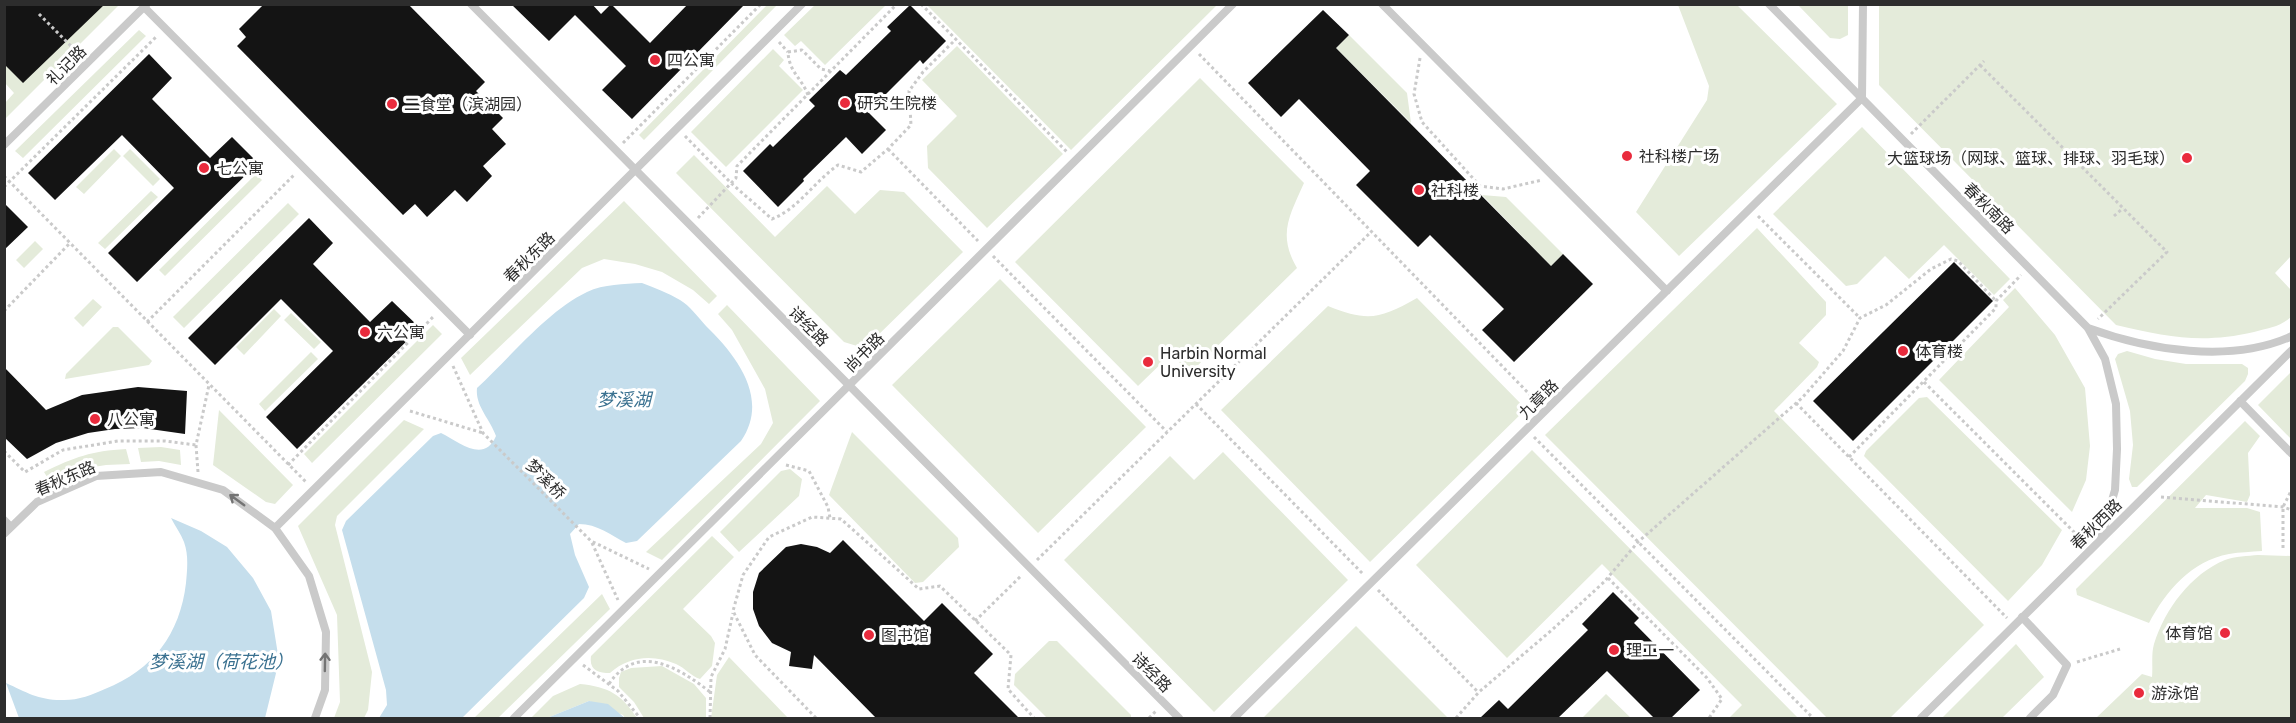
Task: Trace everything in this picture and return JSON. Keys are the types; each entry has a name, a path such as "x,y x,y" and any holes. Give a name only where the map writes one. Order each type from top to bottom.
{"lane":[{"name":"诗经路","path":"471,4 1179,718"},
{"name":"春秋东路","path":"275,528 802,4"},
{"name":"尚书路","path":"514,718 1233,4"},
{"path":"1382,4 1667,291"},
{"name":"春秋南路","path":"1769,4 2088,328 2105,359 2116,404 2118,449 2115,490 2101,538"},
{"path":"1862,98 1863,4"},
{"path":"145,6 470,335"},
{"name":"礼记路","path":"4,145 145,6"},
{"name":"九章路","path":"1234,718 1862,98"},
{"name":"春秋南路","path":"2088,328 2121,340 2207,351 2244,351 2273,345 2292,336"},
{"name":"春秋西路","path":"1921,718 2292,350"},
{"path":"2240,401 2292,454"},
{"name":"春秋东路","path":"4,534 38,502 96,476 161,472 223,490 275,528 309,576 326,632 325,690 315,718"},
{"path":"4,520 11,527"},
{"path":"2022,617 2067,665 2053,695 2030,718"}],"path":[{"path":"616,150 761,4"},
{"path":"690,225 736,178 737,166 897,4"},
{"path":"921,4 1076,161"},
{"path":"39,14 88,62"},
{"path":"4,187 165,28"},
{"path":"677,129 731,183 772,219 784,214 822,177 838,165 861,172 888,149 910,125 909,91 923,72 956,39"},
{"path":"1422,44 1414,94 1422,122 1480,186 1503,189 1554,178"},
{"path":"1191,46 1545,411"},
{"path":"808,95 804,85 788,65 788,52 802,50 821,69 831,71"},
{"path":"1904,141 1984,61"},
{"path":"1980,65 2167,252 2088,328"},
{"path":"888,149 1167,432"},
{"path":"147,322 303,167"},
{"path":"4,176 314,490"},
{"path":"1750,208 1860,318"},
{"path":"2114,216 2123,208"},
{"path":"975,621 1372,231"},
{"path":"4,311 70,243"},
{"path":"1456,718 1479,692 1553,630 1607,578 1638,542 1796,403 1843,351 1860,318 1886,305 1930,269 1952,259 1958,261 1996,301 1996,308 1849,457"},
{"path":"1996,301 2028,268"},
{"path":"288,465 443,308"},
{"path":"448,356 483,433"},
{"path":"1924,382 2091,548"},
{"path":"198,483 196,444 209,385"},
{"path":"1796,403 2014,625"},
{"path":"1196,405 1479,692"},
{"path":"397,407 483,433"},
{"path":"1527,429 1813,718"},
{"name":"梦溪桥","path":"483,433 591,541"},
{"path":"4,452 25,472 63,450 118,441 165,441 196,444"},
{"path":"772,462 808,471 828,507 830,518"},
{"path":"2283,548 2283,507 2292,489"},
{"path":"2144,496 2283,507 2292,510"},
{"path":"710,718 711,677 725,649 743,575 769,537 812,517 841,519 919,589 940,586 1011,655 1008,689 1034,718"},
{"path":"591,541 660,574"},
{"path":"591,541 623,610"},
{"path":"1607,578 1707,678 1722,699 1709,718"},
{"path":"733,611 755,655 816,718"},
{"path":"2067,665 2120,649"},
{"path":"575,658 618,691 640,718"},
{"path":"609,684 617,672 631,662 645,661 663,664 680,672 710,692"}],"green space":[{"path":"768,4 777,5 644,140 639,135"},
{"path":"5,5 119,5 5,119 5,103 14,93 5,83"},
{"path":"815,5 886,5 825,65 801,41 795,46 784,35"},
{"path":"927,5 1217,5 1071,150"},
{"path":"1678,5 1737,5 1837,104 1679,256 1636,212 1707,100 1709,86"},
{"path":"1798,5 1848,5 1848,35 1840,39 1830,38"},
{"path":"1879,5 2291,5 2291,256 2275,273 2291,290 2291,317 2269,328 2218,338 2168,336 2116,325 1879,85"},
{"path":"139,30 146,36 23,158 15,151"},
{"path":"1349,35 1407,93 1411,123 1336,48"},
{"path":"957,46 1063,154 987,228 928,168 927,146 957,116 922,80"},
{"path":"773,49 784,60 779,66 803,90 726,167 691,132"},
{"path":"1200,78 1304,183 1290,215 1287,235 1291,256 1297,268 1190,373 1171,354 1138,386 1015,262"},
{"path":"1862,127 2010,279 1994,295 1944,245 1909,279 1885,256 1857,284 1846,286 1773,214"},
{"path":"114,149 121,156 84,194 76,187"},
{"path":"130,149 160,179 153,186 123,156"},
{"path":"694,155 775,237 827,186 855,214 880,190 904,192 963,252 871,342 857,346 844,342 676,173"},
{"path":"256,174 262,180 165,276 159,270"},
{"path":"151,191 158,197 105,249 98,243"},
{"path":"1482,195 1506,197 1563,254 1551,266"},
{"path":"624,201 717,296 709,304 693,290 662,272 635,264 604,259 582,268 470,375 461,358"},
{"path":"288,203 299,214 184,328 173,317"},
{"path":"1757,228 1826,302 1826,315 1799,343 1819,362 1817,367 1774,411 1984,625 1890,718 1827,718 1545,435"},
{"path":"35,241 43,249 24,268 16,260"},
{"path":"1000,279 1146,427 1038,533 892,385"},
{"path":"2015,288 2055,335 2085,388 2090,446 2086,480 2072,512 1939,380 2009,307 2003,300"},
{"path":"1417,298 1526,409 1370,562 1221,410 1328,306 1354,314 1374,316 1393,310"},
{"path":"93,299 102,307 83,327 74,318"},
{"path":"727,305 820,401 662,560 646,552 761,444 773,423 765,389 732,330 718,314"},
{"path":"274,309 281,316 244,355 236,347"},
{"path":"291,313 321,342 314,349 284,320"},
{"path":"433,325 442,334 312,463 304,454"},
{"path":"113,327 118,327 152,361 149,365 65,379 66,374"},
{"path":"2127,351 2186,364 2242,364 2248,368 2245,381 2137,487 2132,487 2129,479 2133,445 2130,411 2115,359 2118,354"},
{"path":"311,352 318,359 265,411 259,404"},
{"path":"2291,372 2291,439 2258,405"},
{"path":"1927,397 2062,530 2042,565 2008,601 1864,456 1866,451 1919,398"},
{"path":"219,410 293,485 275,504 266,502 213,465"},
{"path":"404,420 424,429 337,516 335,525 372,672 368,710 364,718 334,718 340,702 337,615 298,526"},
{"path":"2245,421 2260,436 2248,453 2250,495 2247,502 2206,495 2195,508 2247,508 2260,512 2262,551 2233,553 2215,558 2191,570 2163,600 2149,623 2077,595 2076,589"},
{"path":"852,432 958,538 959,547 923,582 915,583 829,495"},
{"path":"161,447 180,450 181,465 159,461 141,462 138,448"},
{"path":"126,449 130,464 81,469 52,485 44,472 84,456 103,451"},
{"path":"1532,450 1798,718 1729,718 1742,705 1602,564 1507,658 1416,565"},
{"path":"1223,452 1348,580 1214,712 1064,560 1170,456 1194,480"},
{"path":"790,469 802,479 799,496 739,552 720,532 781,471"},
{"path":"712,536 734,557 683,609 711,636 715,643 712,666 700,679 676,664 650,658 625,663 610,673 595,670 591,665 591,656"},
{"name":"体育馆","path":"2258,555 2291,556 2291,718 2096,718 2142,674 2152,677 2153,648 2159,631 2172,606 2190,584 2201,574 2225,560"},
{"path":"602,594 610,609 498,718 474,718"},
{"path":"1356,626 1448,718 1263,718"},
{"path":"1049,641 1057,641 1131,715 1131,718 1047,718 1014,685 1015,674"},
{"path":"2016,644 2044,677 2002,718 1942,718"},
{"path":"729,657 788,718 711,718 717,675"},
{"path":"662,666 694,684 706,698 706,718 644,718 634,702 619,687 621,672 631,668"},
{"path":"580,684 599,687 620,697 637,718 625,718 623,715 589,701 547,718 531,718 553,696"},
{"path":"1606,694 1631,718 1582,718"}],"water":[{"name":"梦溪湖","path":"642,283 671,295 687,305 718,338 738,364 751,394 752,410 749,425 741,441 637,541 626,543 598,528 579,524 570,534 575,555 589,587 584,598 462,718 379,718 387,705 386,690 342,530 346,521 433,436 441,433 471,448 485,449 496,436 478,401 477,388 543,323 572,300 600,287"},
{"name":"梦溪湖（荷花池）","path":"171,518 201,531 227,547 253,578 271,611 279,661 265,718 19,718 6,683 46,699 78,699 122,681 137,672 161,648 178,618 187,573 186,547"},
{"path":"589,701 608,704 625,718 547,718"}],"building":[{"path":"4,4 105,4 23,83 4,64"},
{"name":"二食堂（滨湖园）","path":"264,4 408,4 485,82 476,91 503,118 492,129 506,144 483,166 492,176 467,202 455,190 427,217 415,204 403,215 237,46 246,37 239,29"},
{"name":"四公寓","path":"511,4 592,4 601,14 611,4 650,43 688,4 745,4 632,119 602,90 626,66 575,15 549,41"},
{"name":"研究生院楼","path":"910,5 946,41 923,64 920,60 868,112 886,130 862,154 846,137 778,207 743,171 770,144 773,147 815,106 809,100 840,70 846,75 891,31 887,27"},
{"name":"社科楼","path":"1323,10 1349,35 1336,48 1551,266 1563,254 1593,284 1514,362 1482,330 1504,309 1430,235 1418,247 1356,185 1370,171 1299,99 1281,117 1248,83"},
{"name":"七公寓","path":"149,54 172,78 152,99 210,158 232,137 258,163 137,282 108,253 174,188 122,135 55,200 28,173"},
{"path":"4,203 28,227 4,250"},
{"name":"六公寓","path":"309,218 333,243 313,264 370,322 392,301 420,328 297,449 266,417 333,351 281,299 215,365 188,338"},
{"name":"体育楼","path":"1954,262 1993,301 1853,441 1813,401"},
{"name":"八公寓","path":"4,367 46,410 82,395 138,387 187,391 185,434 143,428 88,433 56,443 27,459 4,437"},
{"name":"图书馆","path":"843,540 924,621 942,603 993,654 974,673 1019,718 876,718 814,655 812,669 789,666 791,652 772,643 759,626 753,609 753,592 759,573 786,547 801,544 817,547 830,553"},
{"name":"理工一","path":"1613,592 1639,618 1634,623 1700,690 1671,718 1654,718 1607,671 1558,718 1480,718 1499,700 1508,709 1588,630 1582,624"}],"place":[{"name":"四公寓","path":"655,60"},
{"name":"研究生院楼","path":"845,103"},
{"name":"二食堂（滨湖园）","path":"392,104"},
{"name":"社科楼广场","path":"1627,156"},
{"name":"大篮球场（网球、篮球、排球、羽毛球）","path":"2187,158"},
{"name":"七公寓","path":"204,168"},
{"name":"社科楼","path":"1419,190"},
{"name":"六公寓","path":"365,332"},
{"name":"体育楼","path":"1903,351"},
{"name":"Harbin Normal University","path":"1148,362"},
{"name":"八公寓","path":"95,419"},
{"name":"体育馆","path":"2225,633"},
{"name":"图书馆","path":"869,635"},
{"name":"理工一","path":"1614,650"},
{"name":"游泳馆","path":"2139,693"}]}
